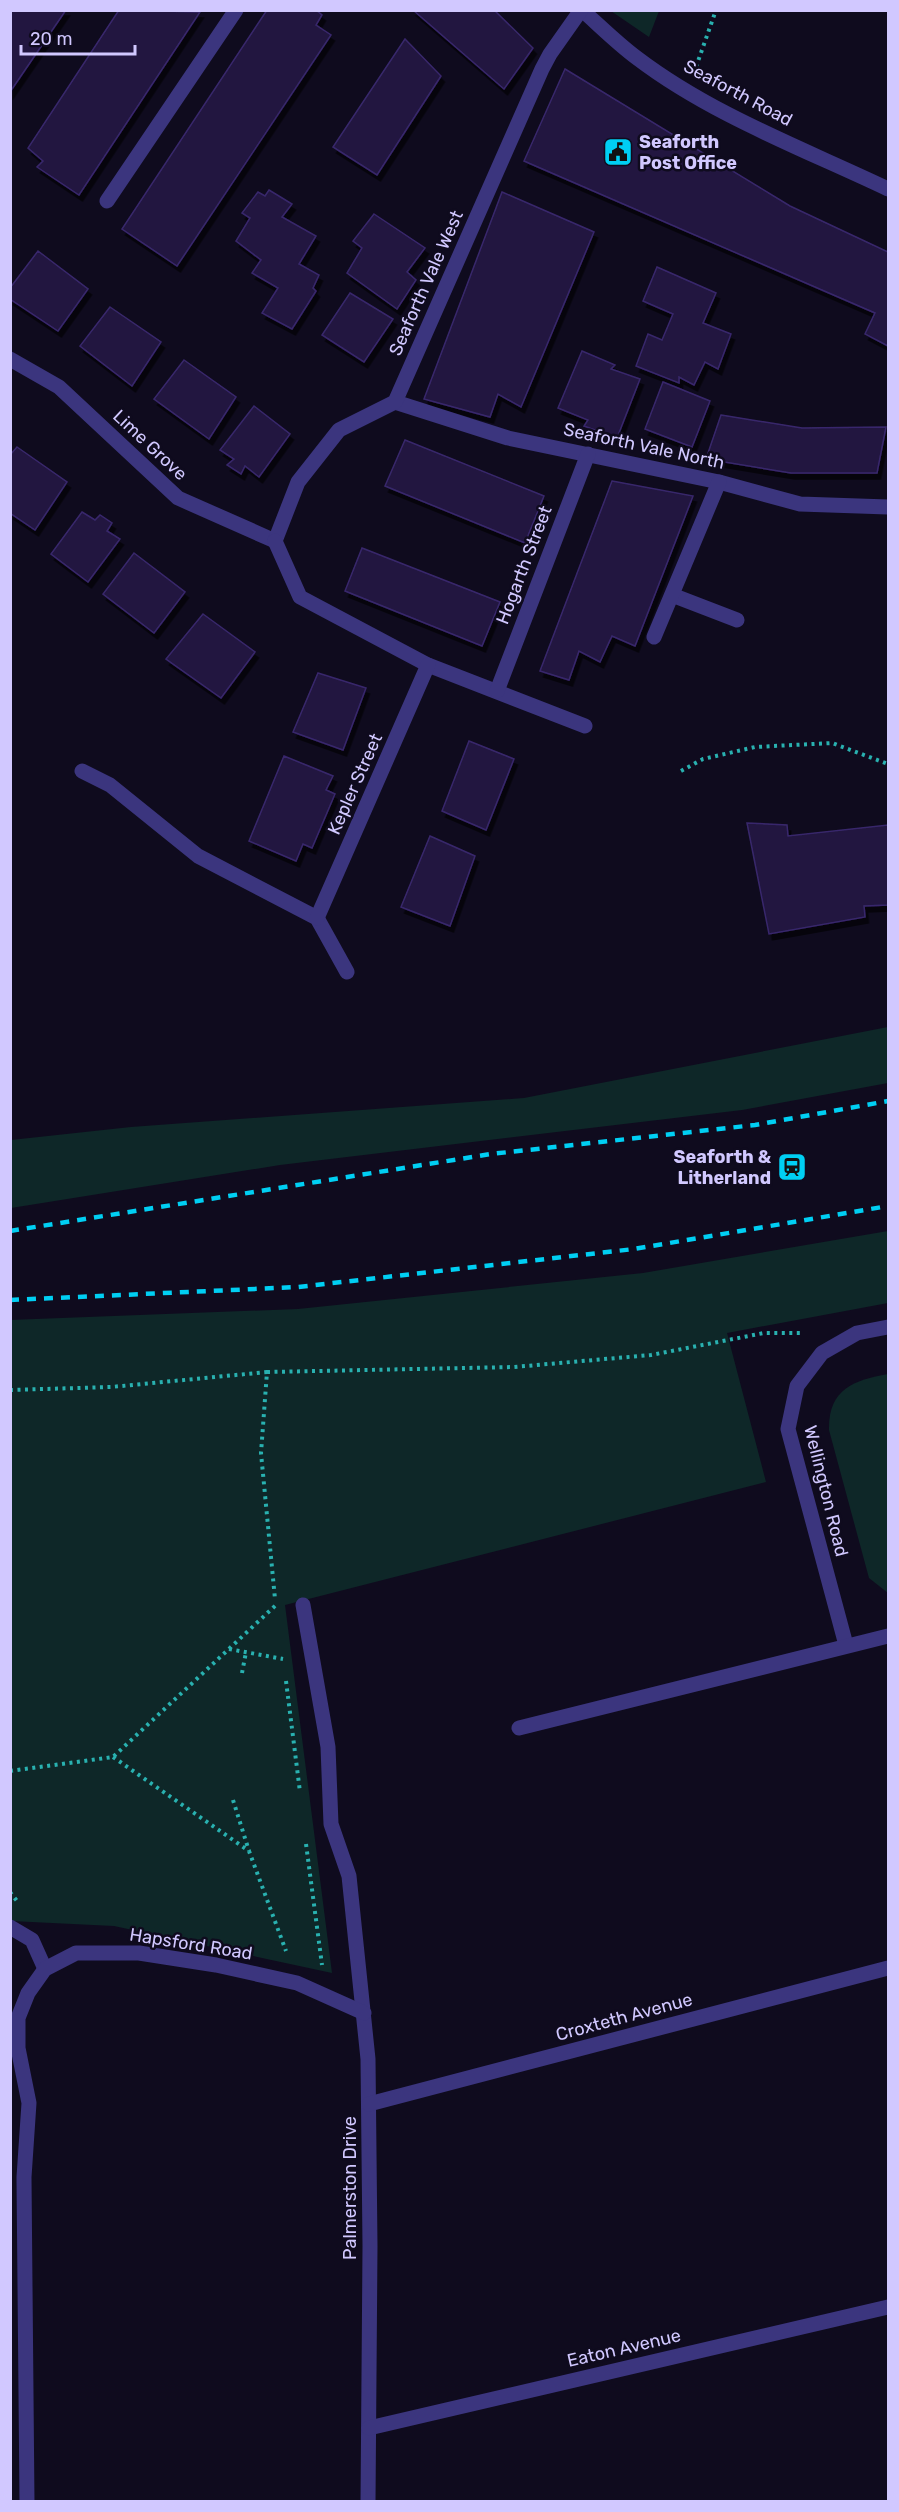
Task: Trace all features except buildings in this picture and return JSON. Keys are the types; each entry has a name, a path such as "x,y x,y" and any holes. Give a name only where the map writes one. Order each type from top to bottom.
{"street":[{"path":"107,201 236,10"},
{"name":"Seaforth Road","path":"581,10 638,58 687,90 738,118 888,189"},
{"name":"Seaforth Vale West","path":"395,402 542,69 581,10"},
{"name":"Lime Grove","path":"10,358 59,387 178,498 274,541"},
{"path":"395,402 339,430 298,482 274,541 300,597 428,665 585,726"},
{"name":"Seaforth Vale North","path":"395,402 508,438 719,482 800,504 888,507"},
{"name":"Hogarth Street","path":"497,691 588,454"},
{"path":"654,637 719,482"},
{"path":"672,595 737,620"},
{"name":"Kepler Street","path":"317,918 428,665"},
{"path":"82,771 110,785 198,856 317,918 347,972"},
{"name":"Wellington Road","path":"846,1645 788,1429 797,1386 822,1353 857,1333 888,1327"},
{"name":"Palmerston Drive","path":"303,1605 328,1747 331,1824 349,1876 368,2059 368,2502"},
{"path":"519,1728 888,1636"},
{"path":"10,1927 32,1940 45,1970"},
{"name":"Hapsford Road","path":"27,2502 24,2177 29,2103 18,2048 18,2018 28,1994 45,1970 76,1953 140,1953 216,1965 297,1983 364,2013"},
{"name":"Croxteth Avenue","path":"369,2104 888,1968"},
{"name":"Eaton Avenue","path":"369,2428 888,2307"}],"path":[{"path":"687,90 716,10"},
{"path":"681,771 703,759 755,747 832,743 888,764"},
{"path":"10,1390 111,1387 267,1372 514,1368 651,1355 764,1333 810,1333"},
{"path":"267,1372 261,1453 277,1616"},
{"path":"10,1772 113,1757 276,1605"},
{"path":"282,1648 301,1798"},
{"path":"229,1649 283,1659"},
{"path":"242,1673 246,1652"},
{"path":"113,1757 249,1851"},
{"path":"233,1800 297,1983"},
{"path":"305,1833 326,1995"}],"green space":[{"path":"659,10 649,37 611,11"},
{"path":"888,1027 888,1083 742,1110 280,1165 11,1208 11,1140 131,1127 524,1098"},
{"path":"888,1231 888,1303 727,1333 766,1482 285,1605 332,1973 114,1926 11,1921 10,1320 298,1309 643,1273"},
{"path":"888,1374 888,1593 869,1578 829,1430 833,1405 845,1389 875,1376"}],"railway":[{"path":"10,1231 491,1154 755,1125 888,1101"},
{"path":"10,1300 298,1287 634,1249 888,1206"}],"place":[{"name":"Seaforth Post Office","path":"618,152"},
{"name":"Seaforth & Litherland","path":"792,1167"}]}
